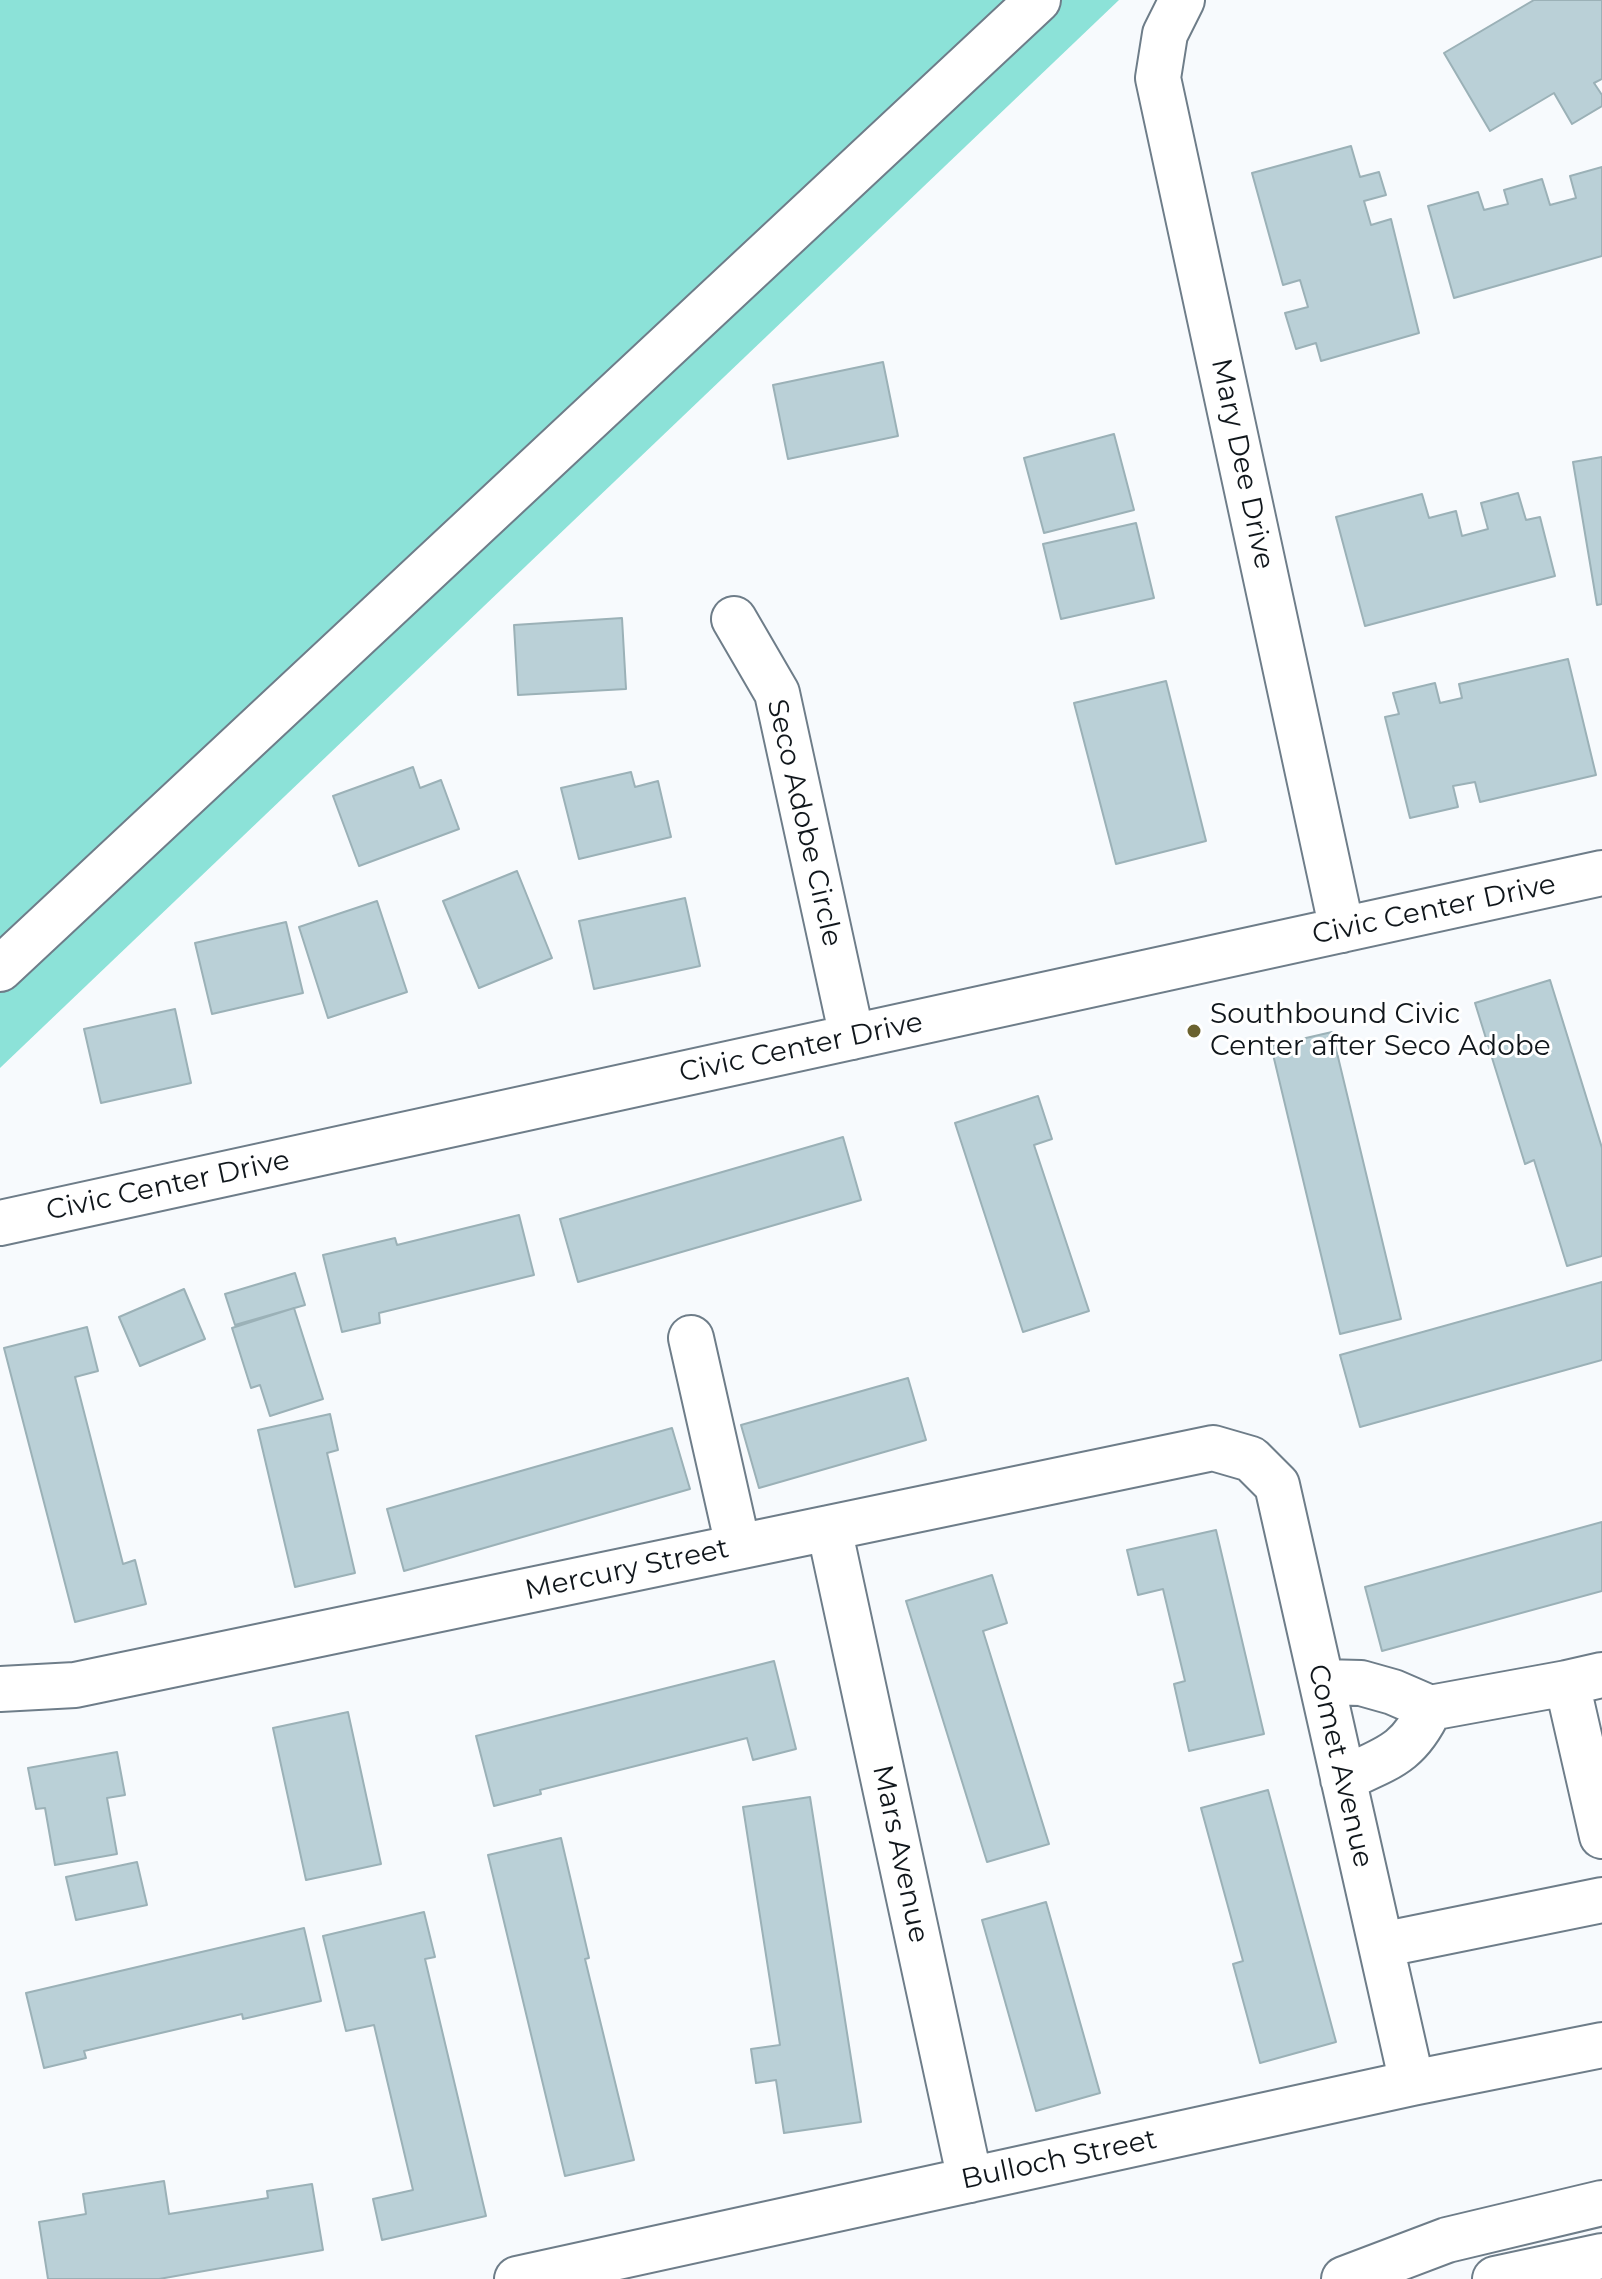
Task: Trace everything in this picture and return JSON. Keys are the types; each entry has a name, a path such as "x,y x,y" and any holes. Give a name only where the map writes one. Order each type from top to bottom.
{"main road":[{"path":"0,969 1038,0"},
{"name":"Mary Dee Drive","path":"1182,0 1165,34 1158,78 1342,930"},
{"name":"Seco Adobe Circle","path":"734,619 777,693 852,1037"},
{"name":"Civic Center Drive","path":"0,1223 1602,873"},
{"path":"691,1338 738,1546"},
{"name":"Mercury Street","path":"0,1689 75,1685 1213,1448 1251,1459"},
{"name":"Comet Avenue","path":"1251,1459 1277,1485 1412,2083"},
{"name":"Mars Avenue","path":"829,1528 970,2180"},
{"path":"1322,1682 1361,1683 1393,1692 1430,1708 1584,1679 1602,1836"},
{"path":"1343,1779 1398,1753 1417,1735 1430,1708"},
{"path":"1381,1945 1602,1900"},
{"name":"Bulloch Street","path":"517,2279 1412,2083 1602,2045"},
{"path":"1344,2279 1447,2240 1602,2203"},
{"path":"1495,2279 1602,2256"}],"shaded area":[{"path":"0,0 1119,0 0,1068"}],"building":[{"path":"1534,0 1602,0 1602,79 1594,83 1602,95 1602,106 1572,124 1554,93 1490,131 1444,53"},
{"path":"1351,146 1360,177 1379,172 1386,195 1364,201 1371,225 1391,219 1419,333 1321,361 1316,343 1296,349 1285,313 1308,307 1300,280 1283,285 1252,173"},
{"path":"1602,167 1602,256 1454,298 1428,206 1478,192 1484,210 1508,204 1504,190 1542,179 1550,205 1576,198 1570,176"},
{"path":"883,362 898,436 788,459 773,385"},
{"path":"1114,434 1134,510 1044,533 1024,458"},
{"path":"1602,457 1602,604 1597,605 1573,462"},
{"path":"1518,493 1526,520 1540,517 1555,576 1365,626 1336,517 1422,494 1429,518 1456,511 1462,536 1488,529 1481,503"},
{"path":"1136,523 1154,598 1061,619 1043,544"},
{"path":"622,618 626,689 518,695 514,625"},
{"path":"1568,659 1596,775 1480,802 1475,782 1453,786 1458,807 1410,818 1385,717 1399,714 1393,693 1435,683 1440,703 1462,698 1459,684"},
{"path":"1166,681 1206,841 1116,864 1074,703"},
{"path":"413,767 420,788 441,780 459,829 359,866 333,796"},
{"path":"631,772 635,787 658,781 671,837 579,859 561,788"},
{"path":"517,871 552,958 479,988 443,901"},
{"path":"685,898 700,966 594,989 579,921"},
{"path":"377,901 407,992 328,1018 299,927"},
{"path":"286,922 303,993 212,1014 195,943"},
{"path":"1550,980 1602,1148 1602,1256 1567,1266 1534,1160 1525,1164 1475,1003"},
{"path":"175,1009 191,1083 101,1103 84,1029"},
{"path":"1332,1032 1401,1319 1340,1334 1271,1046"},
{"path":"1038,1096 1052,1139 1034,1145 1089,1311 1023,1332 955,1123"},
{"path":"843,1137 861,1200 578,1282 560,1219"},
{"path":"519,1215 534,1275 379,1313 380,1323 342,1332 323,1255 395,1238 397,1245"},
{"path":"295,1273 305,1305 235,1325 225,1294"},
{"path":"1602,1282 1602,1360 1360,1427 1340,1355"},
{"path":"184,1289 205,1339 140,1366 119,1317"},
{"path":"294,1308 323,1399 270,1416 260,1385 251,1388 232,1328"},
{"path":"87,1327 98,1371 75,1377 123,1564 135,1560 146,1604 75,1622 4,1348"},
{"path":"908,1378 926,1440 759,1488 741,1425"},
{"path":"330,1414 338,1450 327,1453 355,1573 295,1587 258,1430"},
{"path":"672,1428 690,1489 404,1571 387,1509"},
{"path":"1602,1522 1602,1591 1382,1651 1365,1587"},
{"path":"1216,1530 1264,1734 1189,1751 1174,1684 1185,1681 1163,1589 1138,1595 1127,1550"},
{"path":"992,1575 1007,1623 983,1631 1049,1844 987,1862 906,1601"},
{"path":"774,1661 796,1749 753,1760 747,1738 540,1790 541,1794 494,1806 476,1736"},
{"path":"348,1712 381,1864 306,1880 273,1728"},
{"path":"117,1752 125,1795 107,1798 117,1854 55,1865 45,1808 36,1809 28,1768"},
{"path":"1268,1790 1336,2042 1260,2063 1233,1964 1243,1961 1201,1808"},
{"path":"810,1797 861,2122 784,2133 776,2080 756,2083 751,2049 780,2045 743,1807"},
{"path":"561,1838 589,1958 585,1959 634,2160 565,2176 488,1855"},
{"path":"137,1862 147,1905 76,1920 66,1877"},
{"path":"1046,1902 1100,2093 1036,2111 982,1920"},
{"path":"424,1912 435,1957 425,1959 486,2216 382,2240 373,2199 413,2190 374,2025 346,2031 323,1936"},
{"path":"304,1928 321,2001 243,2019 242,2014 84,2051 86,2058 44,2068 26,1993"},
{"path":"164,2181 169,2214 268,2198 267,2191 312,2184 323,2250 159,2279 48,2279 39,2222 86,2214 83,2194"}],"place":[{"name":"Southbound Civic Center after Seco Adobe","path":"1194,1031"}]}
